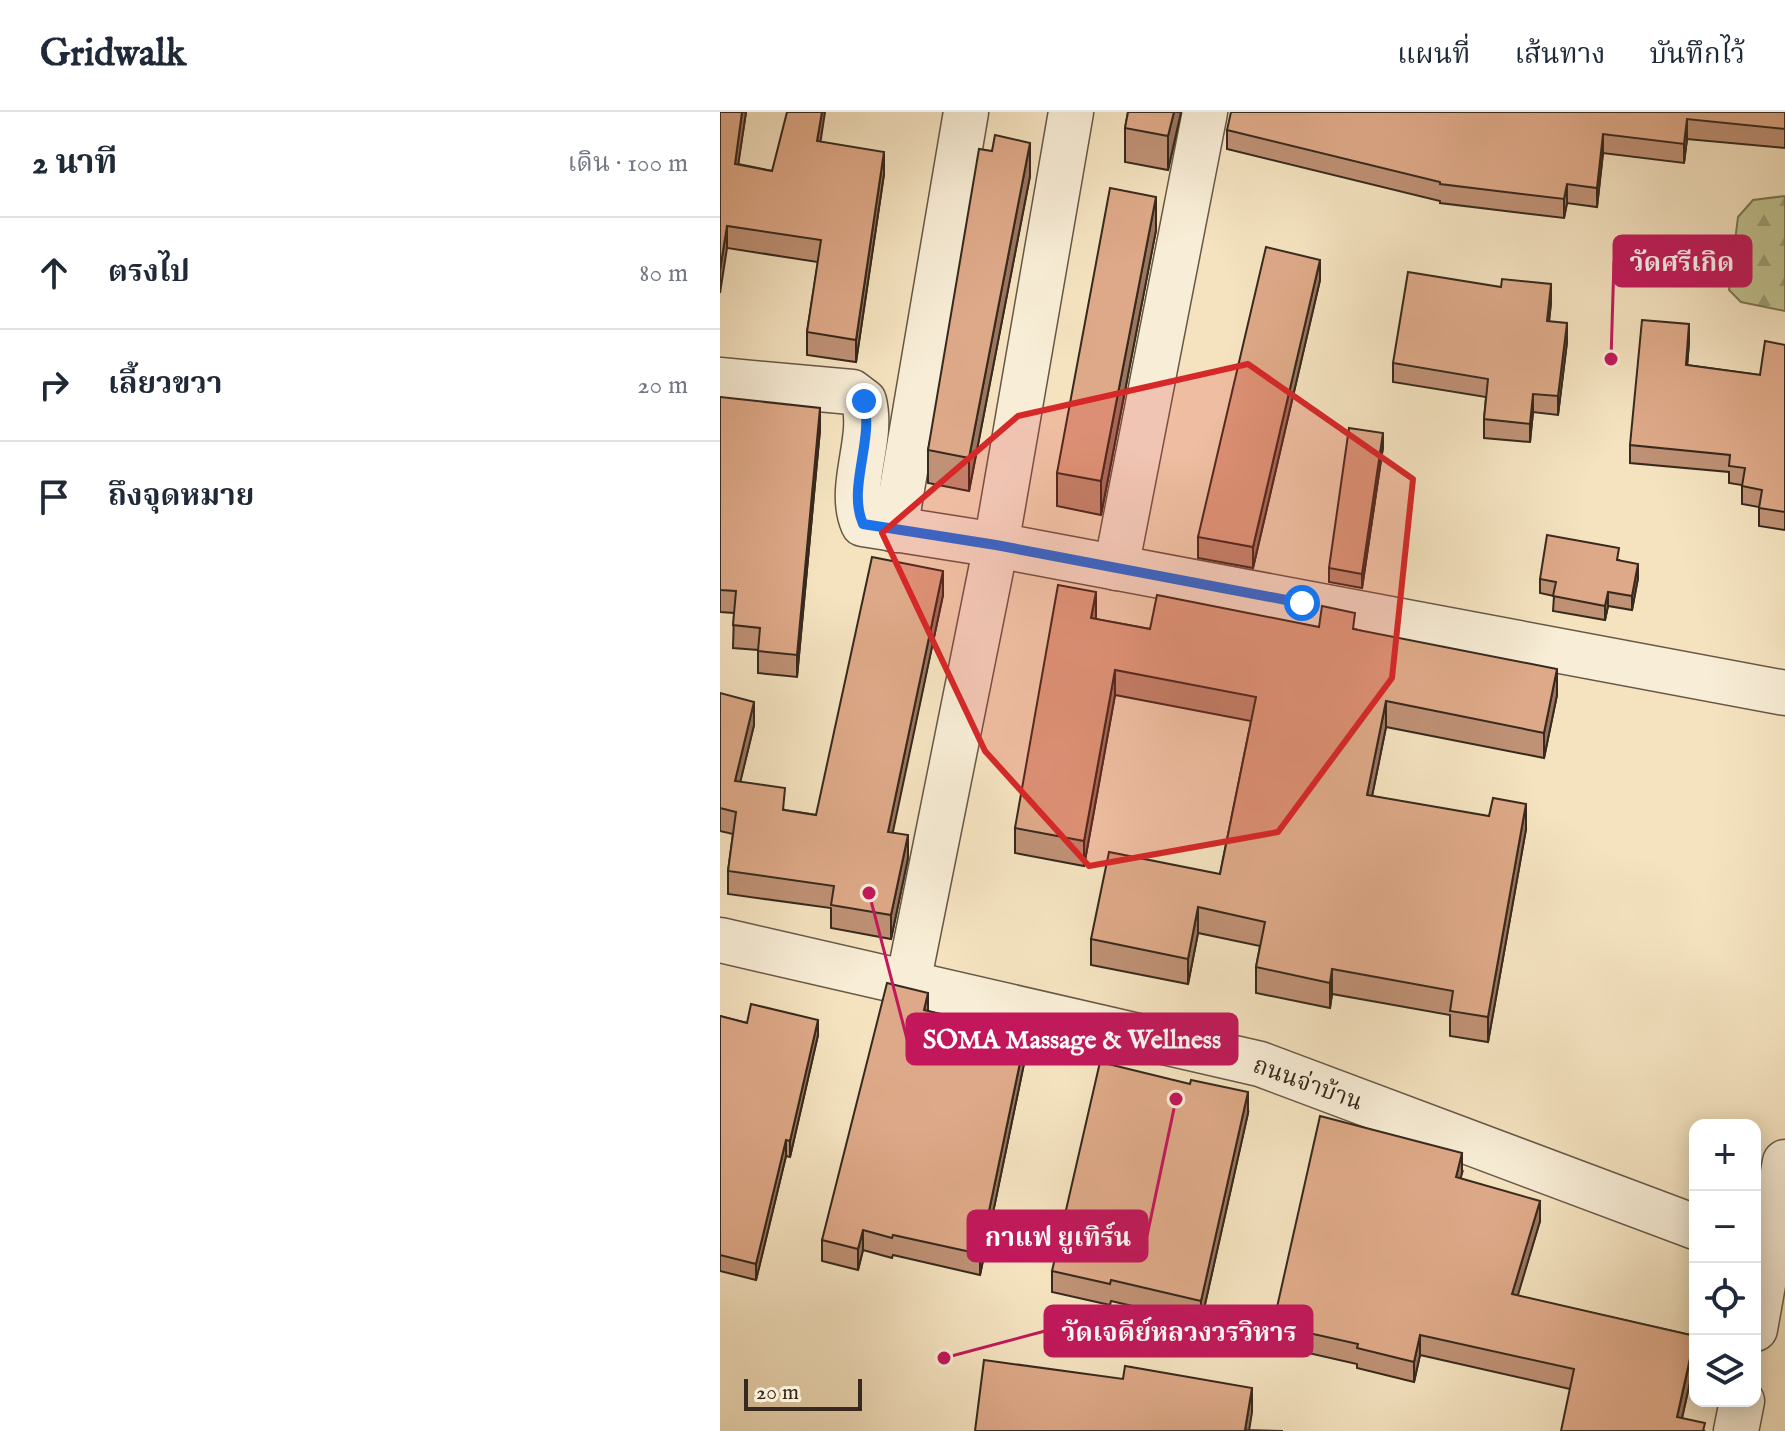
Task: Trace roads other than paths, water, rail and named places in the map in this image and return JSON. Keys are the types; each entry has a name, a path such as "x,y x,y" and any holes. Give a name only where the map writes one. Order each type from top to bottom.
{"street":[{"path":"895,530 966,112"},
{"path":"908,983 996,545 1071,112"},
{"path":"1116,568 1205,112"},
{"path":"720,350 720,359"},
{"path":"720,380 852,392 864,401 869,418 857,510 863,524 996,545 1785,693"},
{"name":"ถนนจ่าบ้าน","path":"720,940 1260,1064 1689,1225"},
{"path":"1761,1299 1785,1162"},
{"path":"1736,1431 1741,1407"}],"place":[{"name":"วัดศรีเกิด","path":"1611,359"},
{"name":"SOMA Massage & Wellness","path":"869,893"},
{"name":"กาแฟ ยูเทิร์น","path":"1176,1099"},
{"name":"วัดเจดีย์หลวงวรวิหาร","path":"944,1358"}]}
